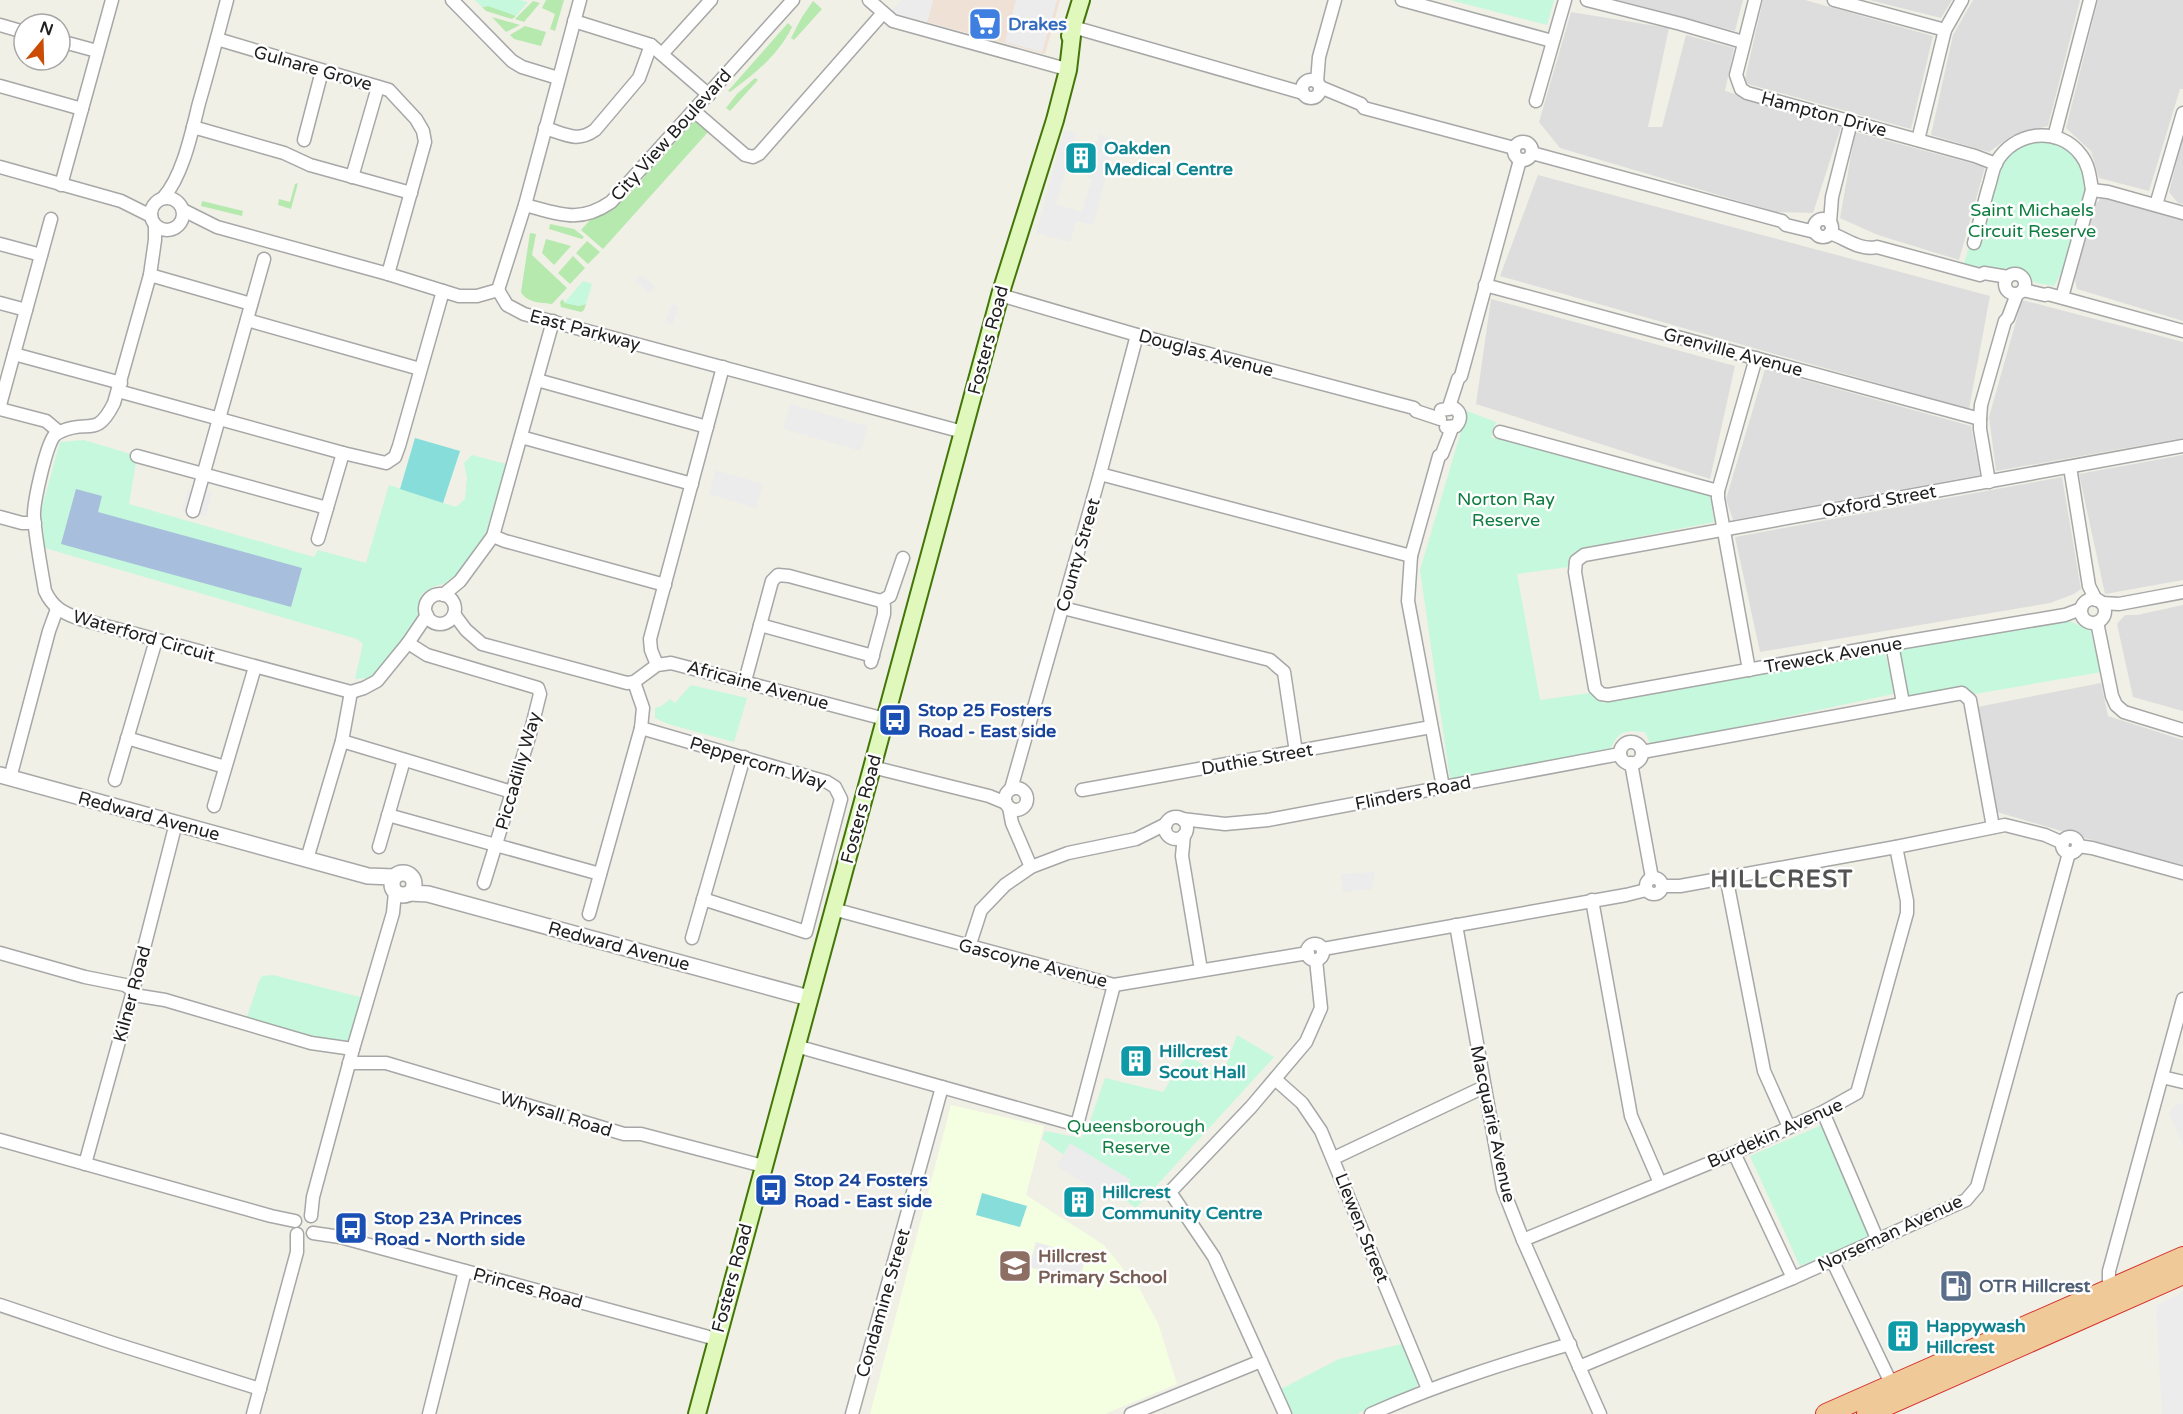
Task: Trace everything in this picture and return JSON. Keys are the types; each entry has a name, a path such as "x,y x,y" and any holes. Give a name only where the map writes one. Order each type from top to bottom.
{"highway":[{"path":"1867,1414 1890,1399 2111,1296 2183,1257"},
{"path":"2111,1296 2183,1274"},
{"path":"1827,1414 1890,1399"}],"main road":[{"name":"Fosters Road","path":"1027,205 1059,67 1081,0"},
{"name":"Fosters Road","path":"697,1414 1000,296 1055,120 1068,70 1073,27"}],"street":[{"path":"61,185 112,0"},
{"path":"152,270 152,207 168,192 179,171 227,0"},
{"path":"452,0 513,61 522,67 558,78"},
{"path":"0,167 121,201 150,202 172,198 181,207 217,227 459,296 477,296 498,290 525,205 580,0"},
{"path":"662,54 711,0"},
{"path":"869,0 893,21 1059,67"},
{"path":"1311,87 1335,0"},
{"path":"1402,0 1552,41"},
{"path":"1536,101 1565,0"},
{"path":"1587,0 1743,42"},
{"name":"Hampton Drive","path":"1755,0 1736,75 1741,89 1747,93 1975,156 1996,164"},
{"path":"1834,0 1945,30"},
{"path":"1918,140 1945,30 1962,0"},
{"path":"2054,137 2090,0"},
{"name":"City View Boulevard","path":"525,205 568,216 585,215 598,211 611,202 709,95 788,1"},
{"path":"694,111 745,155 753,157 759,154 883,13"},
{"path":"574,21 651,45 709,95"},
{"path":"1073,27 1272,83 1274,86 1311,87 1361,104 1364,108 1514,148"},
{"name":"Gulnare Grove","path":"217,39 389,90 416,119 423,131 425,142 388,274"},
{"path":"72,44 97,51"},
{"path":"545,128 578,138 595,130 639,78 651,45"},
{"path":"304,140 322,71"},
{"path":"0,86 82,109"},
{"path":"352,177 378,87"},
{"path":"2156,205 2183,113"},
{"path":"1824,226 1851,122"},
{"path":"193,127 284,153 310,165 411,192"},
{"path":"1974,243 1996,164 2004,152 2022,139 2033,136 2054,137 2065,141 2080,153 2090,175 2092,190 2062,297"},
{"path":"1524,141 1531,147 1532,153 1528,159 1520,160 1515,155 1514,148 1517,143 1524,141"},
{"path":"1532,153 1782,221 1837,227 1877,247 1980,275 1982,279 2014,287 2047,291 2048,294 2183,331"},
{"path":"1443,787 1408,601 1411,556 1439,456 1442,454 1447,416 1461,376 1520,160"},
{"path":"51,219 0,407 46,421 59,432 99,424 108,415 119,387 152,270 174,228 183,219 179,171"},
{"path":"2092,190 2183,213"},
{"path":"121,201 153,220 162,229 217,227"},
{"path":"0,244 41,255"},
{"path":"193,512 264,259"},
{"path":"152,270 251,304"},
{"name":"Grenville Avenue","path":"1485,285 1980,419"},
{"path":"1989,482 1980,429 1981,405 2005,321 2008,318 2014,287"},
{"name":"East Parkway","path":"498,290 507,304 524,314 963,432"},
{"path":"14,354 218,419 377,462 391,461 399,446 443,291"},
{"name":"Douglas Avenue","path":"1000,296 1414,408 1416,411 1447,416"},
{"path":"0,303 26,310"},
{"path":"247,320 420,369"},
{"path":"443,595 460,581 493,536 553,321"},
{"name":"County Street","path":"1011,796 1137,334"},
{"path":"1749,670 1718,491 1756,358"},
{"path":"466,630 436,621 426,604 433,596 443,595 450,598 466,630 482,644 627,683 634,682 657,665 651,650 650,639 723,367"},
{"path":"537,380 707,427"},
{"name":"Waterford Circuit","path":"59,432 53,437 49,448 35,502 35,523 45,591 50,602 57,609 80,619 351,692"},
{"path":"1500,432 1718,491"},
{"path":"521,437 692,484"},
{"name":"Oxford Street","path":"1601,693 1595,688 1575,572 1576,561 1584,555 2183,446"},
{"path":"318,539 343,453"},
{"path":"136,456 327,508"},
{"path":"2070,467 2092,607"},
{"path":"1100,474 1411,556"},
{"path":"0,517 22,523 35,523"},
{"path":"493,536 665,585"},
{"path":"880,602 890,596 903,558"},
{"path":"746,681 760,625 772,581 778,575 789,576 880,602 884,606 872,659 760,625"},
{"path":"307,859 342,741 351,692 377,681 419,629 436,621 451,620 460,581"},
{"name":"Treweck Avenue","path":"1601,693 1608,695 2065,615 2092,607 2183,592"},
{"path":"1063,608 1270,660 1284,672 1296,752"},
{"path":"5,776 57,609"},
{"path":"2098,627 2112,696 2116,705 2124,712 2183,730"},
{"path":"115,780 156,640"},
{"name":"Piccadilly Way","path":"408,643 427,655 538,688 540,694 484,883"},
{"path":"1892,644 1903,703"},
{"name":"Africaine Avenue","path":"657,665 681,664 885,719"},
{"path":"214,806 255,667"},
{"path":"589,914 641,728 643,708 634,682"},
{"path":"1642,752 1962,693 1970,700 1993,827"},
{"name":"Duthie Street","path":"1082,790 1431,727"},
{"name":"Peppercorn Way","path":"641,728 827,782 835,788 841,799 806,932 703,899"},
{"path":"127,738 225,767"},
{"path":"342,741 512,792"},
{"path":"1631,742 1637,744 1642,752 1637,762 1631,763 1624,761 1620,754 1622,746 1631,742"},
{"name":"Flinders Road","path":"969,947 981,910 1005,885 1031,867 1068,853 1204,822 1225,824 1268,820 1620,754"},
{"path":"692,938 744,757"},
{"path":"379,847 404,760"},
{"path":"1631,763 1657,882 1680,886 2005,825 2045,835 2070,847 2092,848 2183,873"},
{"path":"872,767 989,796 1027,797 1026,803 1012,823"},
{"name":"Redward Avenue","path":"5,776 368,876 401,888 809,998"},
{"path":"1011,796 1015,810 1022,808"},
{"path":"1011,796 1012,823 1031,867"},
{"path":"388,815 600,874"},
{"name":"Kilner Road","path":"86,1164 176,823"},
{"path":"1177,830 1201,970"},
{"name":"Burdekin Avenue","path":"1523,1240 1734,1153 1823,1112 1857,1093 1907,913 1907,901 1896,847"},
{"name":"Norseman Avenue","path":"1579,1367 1793,1278 1966,1200 1977,1187 2070,847"},
{"path":"1726,876 1764,1071 1789,1127"},
{"name":"Gascoyne Avenue","path":"833,909 1114,985 1316,954 1456,925 1646,890 1655,895 1661,890 1657,882"},
{"path":"254,1414 349,1063 401,888"},
{"path":"1592,900 1631,1116 1660,1183"},
{"name":"Macquarie Avenue","path":"1456,925 1503,1189 1523,1240 1600,1414"},
{"path":"0,953 85,977 125,985 140,996 165,1000 311,1043 353,1049"},
{"path":"1285,1414 1214,1257 1170,1192 1251,1107 1306,1042 1321,1008 1316,954"},
{"path":"796,1046 1077,1125 1114,985"},
{"path":"2111,1296 2109,1271 2183,999"},
{"name":"Whysall Road","path":"349,1063 386,1063 624,1134 641,1134 763,1166"},
{"path":"2162,1077 2183,1082"},
{"name":"Llewen Street","path":"1275,1079 1302,1103 1321,1131 1428,1389"},
{"name":"Condamine Street","path":"852,1414 942,1087"},
{"path":"1334,1158 1484,1087"},
{"path":"1823,1112 1878,1241"},
{"name":"Princes Road","path":"0,1140 340,1237 716,1339"},
{"path":"1734,1153 1793,1278"},
{"path":"1832,1260 1890,1399"},
{"path":"429,1414 465,1271"},
{"path":"0,1305 260,1389"},
{"path":"1371,1414 1428,1389 1491,1367 1570,1344"},
{"path":"1131,1414 1261,1361"}],"shaded area":[{"path":"902,0 933,0 927,22 901,15 892,10"},
{"path":"933,0 1060,0 1045,54 927,22"},
{"path":"1016,0 1057,0 1042,52 1005,42"},
{"path":"1618,0 1743,0 1735,31"},
{"path":"1763,0 1805,0 1933,36 1911,129 1744,83"},
{"path":"1869,0 1952,0 1941,18"},
{"path":"1973,0 2080,0 2048,126 2011,136 1989,152 1931,135 1953,35"},
{"path":"2098,0 2183,0 2183,89 2180,89 2149,191 2099,178 2091,151 2066,128"},
{"path":"1571,12 1669,28 1648,127 1662,127 1686,35 1734,48 1725,91 1841,127 1813,213 1776,212 1560,148 1539,122"},
{"path":"1064,130 1076,133 1056,204 1082,212 1092,179 1087,177 1099,134 1116,140 1093,225 1076,221 1070,242 1036,233"},
{"path":"1855,132 1985,167 1959,260 1878,235 1840,218"},
{"path":"2183,136 2183,204 2178,203 2169,192"},
{"path":"1538,175 1990,296 1969,409 1500,276"},
{"path":"2103,196 2183,217 2183,321 2077,289 2074,276 2094,206"},
{"path":"640,275 655,286 650,293 635,281"},
{"path":"1491,299 1735,366 1710,479 1476,404"},
{"path":"2022,300 2183,342 2183,438 1996,471 1989,417"},
{"path":"672,304 679,307 672,325 665,322"},
{"path":"1765,369 1971,426 1980,475 1733,520 1726,499"},
{"path":"790,404 868,426 861,451 783,429"},
{"path":"415,438 460,451 443,503 400,489"},
{"path":"2183,455 2183,580 2105,594 2079,474"},
{"path":"715,470 763,484 756,508 709,494"},
{"path":"2062,477 2081,589 2074,594 2050,603 1760,652 1735,537"},
{"path":"76,489 102,496 98,512 302,568 291,607 61,544"},
{"path":"188,489 204,493 205,490 212,492 206,517 182,511"},
{"path":"2183,605 2183,711 2133,697 2117,624 2125,615 2137,615"},
{"path":"2101,683 2108,716 2183,740 2183,867 1997,812 1977,707"},
{"path":"1375,872 1372,889 1343,892 1341,874"},
{"path":"2183,1103 2183,1146 2169,1113 2174,1106"},
{"name":"Hillcrest Primary School","path":"951,1105 1044,1126 1026,1195 1104,1245 1139,1288 1158,1323 1177,1384 1105,1414 870,1414"},
{"path":"1070,1143 1131,1180 1111,1202 1057,1166"},
{"path":"982,1193 1027,1206 1020,1227 976,1215"},
{"path":"1036,1242 1086,1257 1079,1282 1029,1267"},
{"path":"2183,1292 2183,1414 2162,1414 2156,1306"}],"green space":[{"path":"475,0 528,2 516,16 488,6 482,7"},
{"path":"546,0 564,0 555,31 550,29 555,14 542,8"},
{"path":"1450,0 1554,0 1547,25"},
{"path":"533,1 540,3 524,22 515,19"},
{"path":"813,1 822,9 794,40 791,38"},
{"path":"488,6 516,16 512,19 486,11 482,7"},
{"path":"492,17 520,25 506,32"},
{"path":"788,23 792,27 773,55 748,78 730,92 728,91"},
{"path":"525,26 546,32 541,46 514,39 510,35"},
{"path":"755,78 758,80 730,111 726,108 737,94"},
{"path":"690,122 696,122 708,132 603,249 581,230 590,220 606,213 620,198 626,198 645,176 645,171 654,167"},
{"name":"Saint Michaels Circuit Reserve","path":"2041,141 2071,153 2079,162 2083,174 2083,200 2080,215 2072,245 2054,286 2036,283 2019,271 1997,272 1964,264 1969,246 1978,248 2000,167 2017,149"},
{"path":"298,183 291,209 278,205 279,199 290,202 295,184"},
{"path":"202,201 243,211 242,216 201,206"},
{"path":"550,224 574,229 584,237 582,239 549,229"},
{"path":"530,233 536,234 532,255 567,288 552,304 530,300 521,292"},
{"path":"546,239 571,246 554,265 542,253"},
{"path":"587,241 600,252 588,264 576,253"},
{"path":"573,256 585,268 570,284 558,273"},
{"path":"583,281 592,284 586,304 579,306 564,303"},
{"path":"563,299 564,302 579,306 586,304 584,310 581,312 561,307 560,302"},
{"name":"Norton Ray Reserve","path":"1467,411 1496,422 1491,437 1710,495 1714,522 1593,546 1577,552 1568,567 1517,574 1540,700 1590,693 1604,703 1884,651 1892,679 1893,694 1651,746 1645,732 1632,731 1619,735 1610,750 1450,779 1420,570"},
{"path":"84,440 137,456 129,504 314,557 318,550 366,563 389,485 456,507 465,499 467,478 464,463 472,455 506,464 485,536 459,572 444,584 421,594 419,612 413,629 370,678 355,679 363,644 357,639 45,548 41,511 60,442"},
{"path":"2067,620 2090,630 2101,672 1975,694 1962,689 1908,697 1897,647"},
{"path":"691,685 747,698 734,742 668,724 655,718 655,708 662,706 670,699 675,703"},
{"path":"273,975 368,999 353,1049 245,1023 259,981 262,976"},
{"name":"Queensborough Reserve","path":"1237,1035 1274,1057 1136,1208 1042,1139 1045,1131 1081,1138 1089,1124 1105,1078 1163,1092 1187,1055 1222,1076"},
{"path":"1824,1124 1873,1236 1800,1266 1750,1156"},
{"path":"1402,1344 1419,1380 1416,1388 1357,1414 1293,1414 1281,1389 1339,1359"}],"place":[{"name":"Drakes","path":"985,24"},
{"name":"Oakden Medical Centre","path":"1081,158"},
{"name":"Stop 25 Fosters Road - East side","path":"895,720"},
{"name":"Hillcrest Scout Hall","path":"1136,1061"},
{"name":"Stop 24 Fosters Road - East side","path":"771,1190"},
{"name":"Hillcrest Community Centre","path":"1079,1202"},
{"name":"Stop 23A Princes Road - North side","path":"351,1228"},
{"name":"Hillcrest Primary School","path":"1015,1266"},
{"name":"OTR Hillcrest","path":"1956,1286"},
{"name":"Happywash Hillcrest","path":"1903,1336"}],"district":[{"name":"HILLCREST","path":"1782,879"}]}
